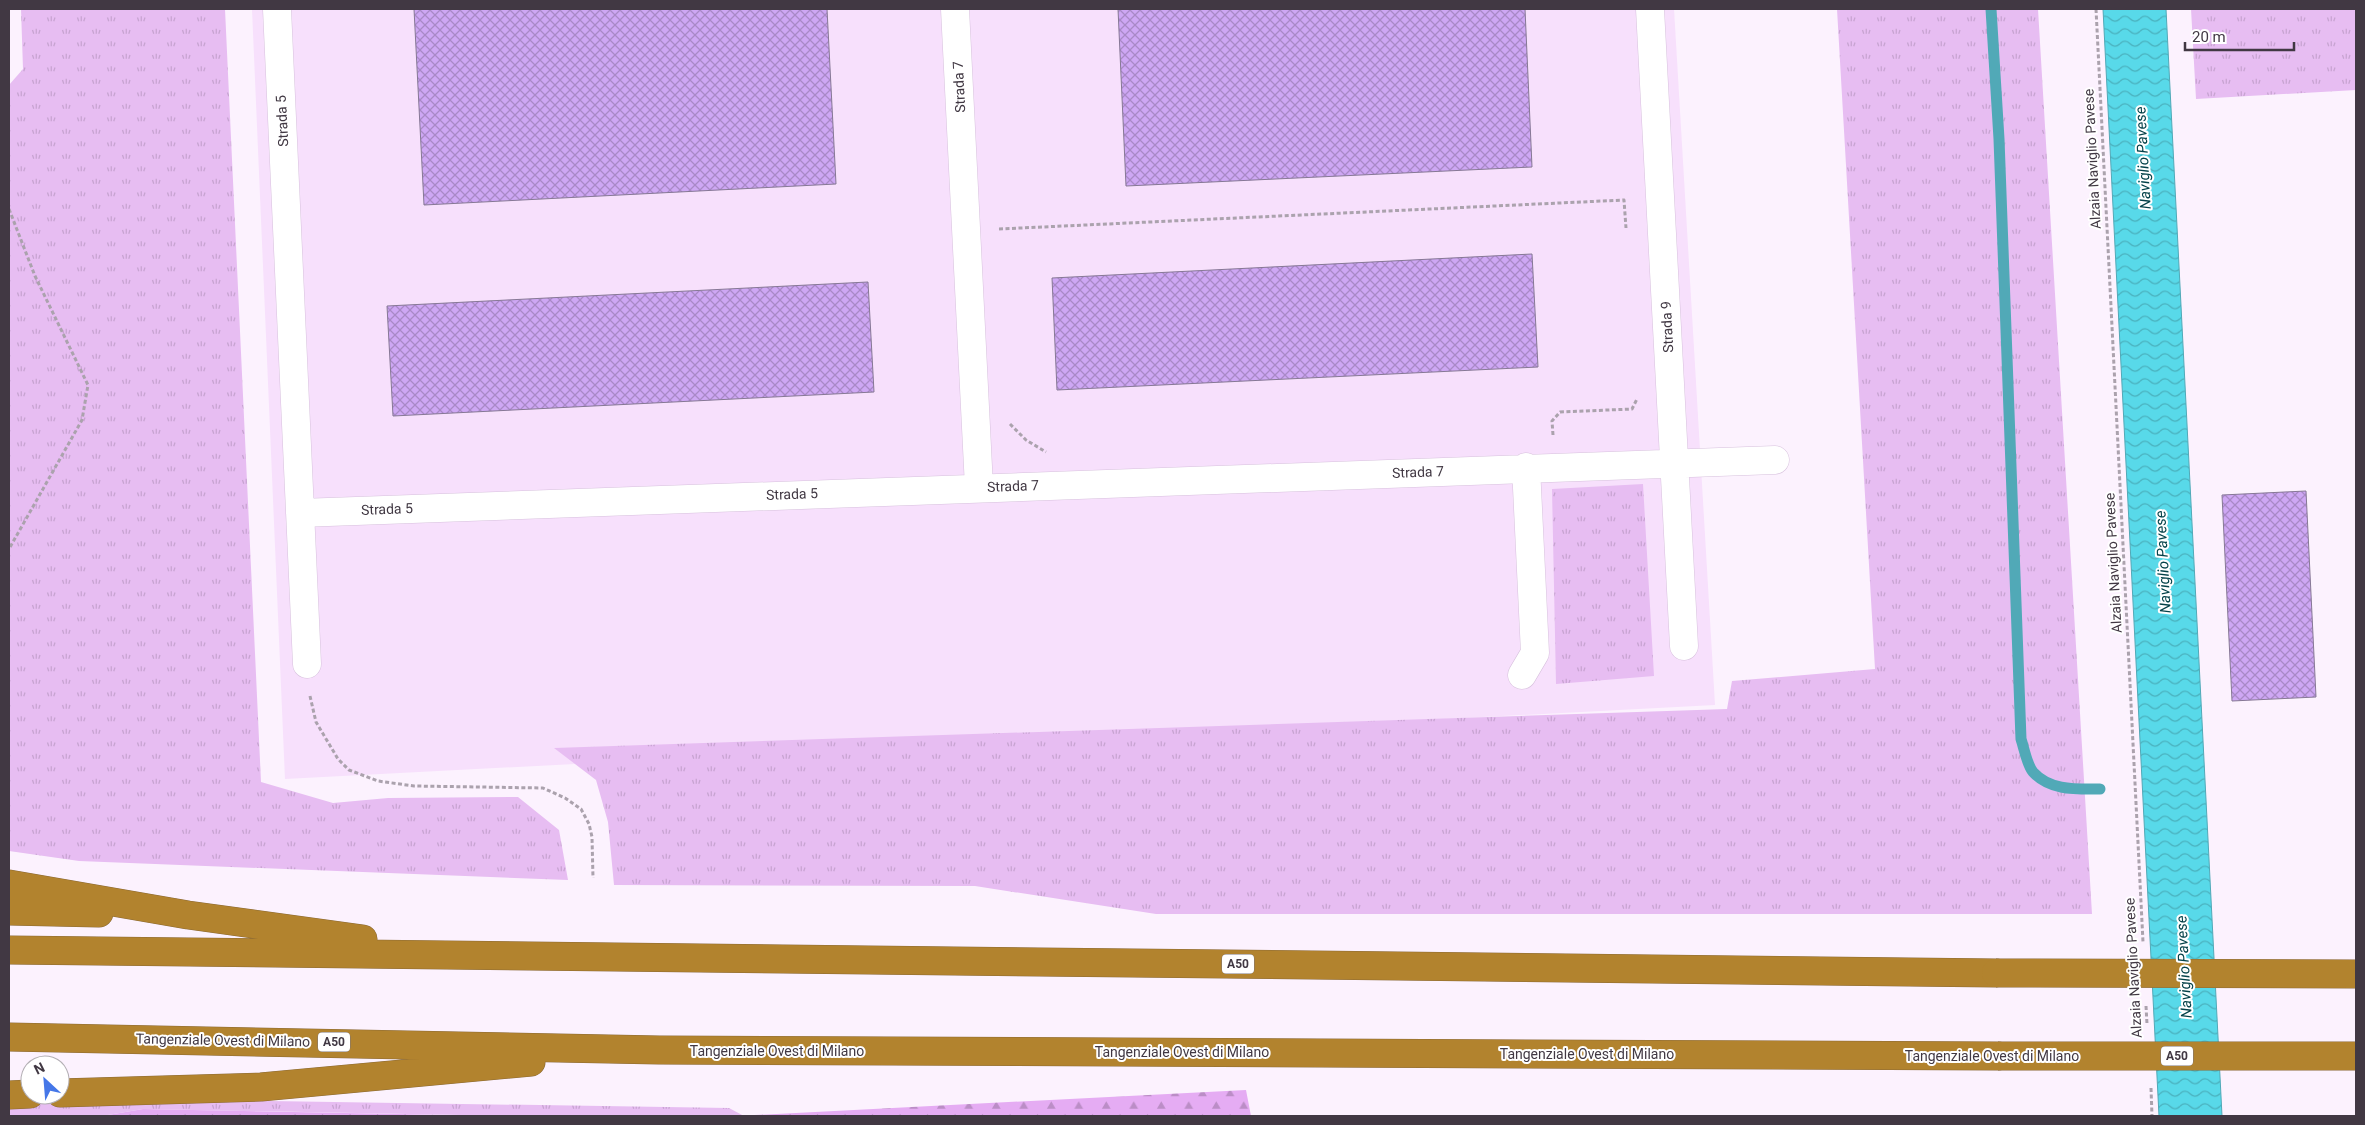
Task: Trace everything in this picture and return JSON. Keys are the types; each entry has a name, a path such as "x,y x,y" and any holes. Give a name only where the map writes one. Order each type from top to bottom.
{"highway":[{"path":"9,884 188,916 479,955"},
{"path":"9,911 188,916"},
{"name":"A50","path":"9,950 1996,973 2356,974"},
{"name":"Tangenziale Ovest di Milano","path":"9,1037 659,1050 2356,1056"},
{"path":"70,1093 261,1087 659,1050"}],"lane":[{"name":"Strada 5","path":"277,9 300,513 979,487"},
{"name":"Strada 7","path":"955,9 979,487 1775,460"},
{"name":"Strada 9","path":"1650,9 1684,646"},
{"path":"1522,675 1535,653 1526,467"},
{"path":"300,513 307,664"}],"path":[{"name":"Alzaia Naviglio Pavese","path":"2096,9 2144,947"},
{"path":"995,230 1624,200 1626,230"},
{"path":"9,209 35,276 88,384 82,420 9,549"},
{"path":"1553,444 1552,421 1560,412 1632,409 1638,398"},
{"path":"1009,423 1026,440 1048,453"},
{"path":"307,664 310,704 316,722 338,759 350,770 378,780 414,786 543,788 565,798 581,809 589,824 593,878"},
{"name":"Alzaia Naviglio Pavese","path":"2146,996 2148,1026"},
{"path":"2150,1086 2152,1116"}],"shaded area":[{"path":"252,9 1674,9 1715,705 285,779"}],"green space":[{"path":"21,9 225,9 261,782 333,803 388,798 518,797 559,830 568,880 79,861 9,851 9,85 23,69"},
{"path":"1837,9 2038,9 2092,914 1156,914 975,886 614,885 608,822 596,780 554,748 1727,709 1732,681 1875,669"},
{"path":"2191,9 2356,9 2356,90 2196,99"},
{"path":"1643,484 1654,676 1556,684 1552,489"},
{"path":"1246,1090 1251,1116 735,1116"},
{"path":"145,1099 729,1108 744,1116 513,1116 143,1109 102,1116 9,1116 9,1103 20,1103 20,1105 70,1105 70,1101"},
{"path":"143,1109 503,1116 102,1116"}],"water":[{"name":"Naviglio Pavese","path":"2103,9 2166,9 2222,1116 2159,1116"}],"building":[{"path":"414,9 827,9 836,184 424,205"},
{"path":"1118,9 1525,9 1532,167 1126,186"},
{"path":"1532,254 1538,367 1057,390 1052,278"},
{"path":"868,282 874,392 393,416 387,306"},
{"path":"2306,491 2316,697 2232,701 2222,495"}],"waterway":[{"path":"1991,9 1999,139 2021,739 2033,772 2047,783 2064,788 2100,789"}]}
